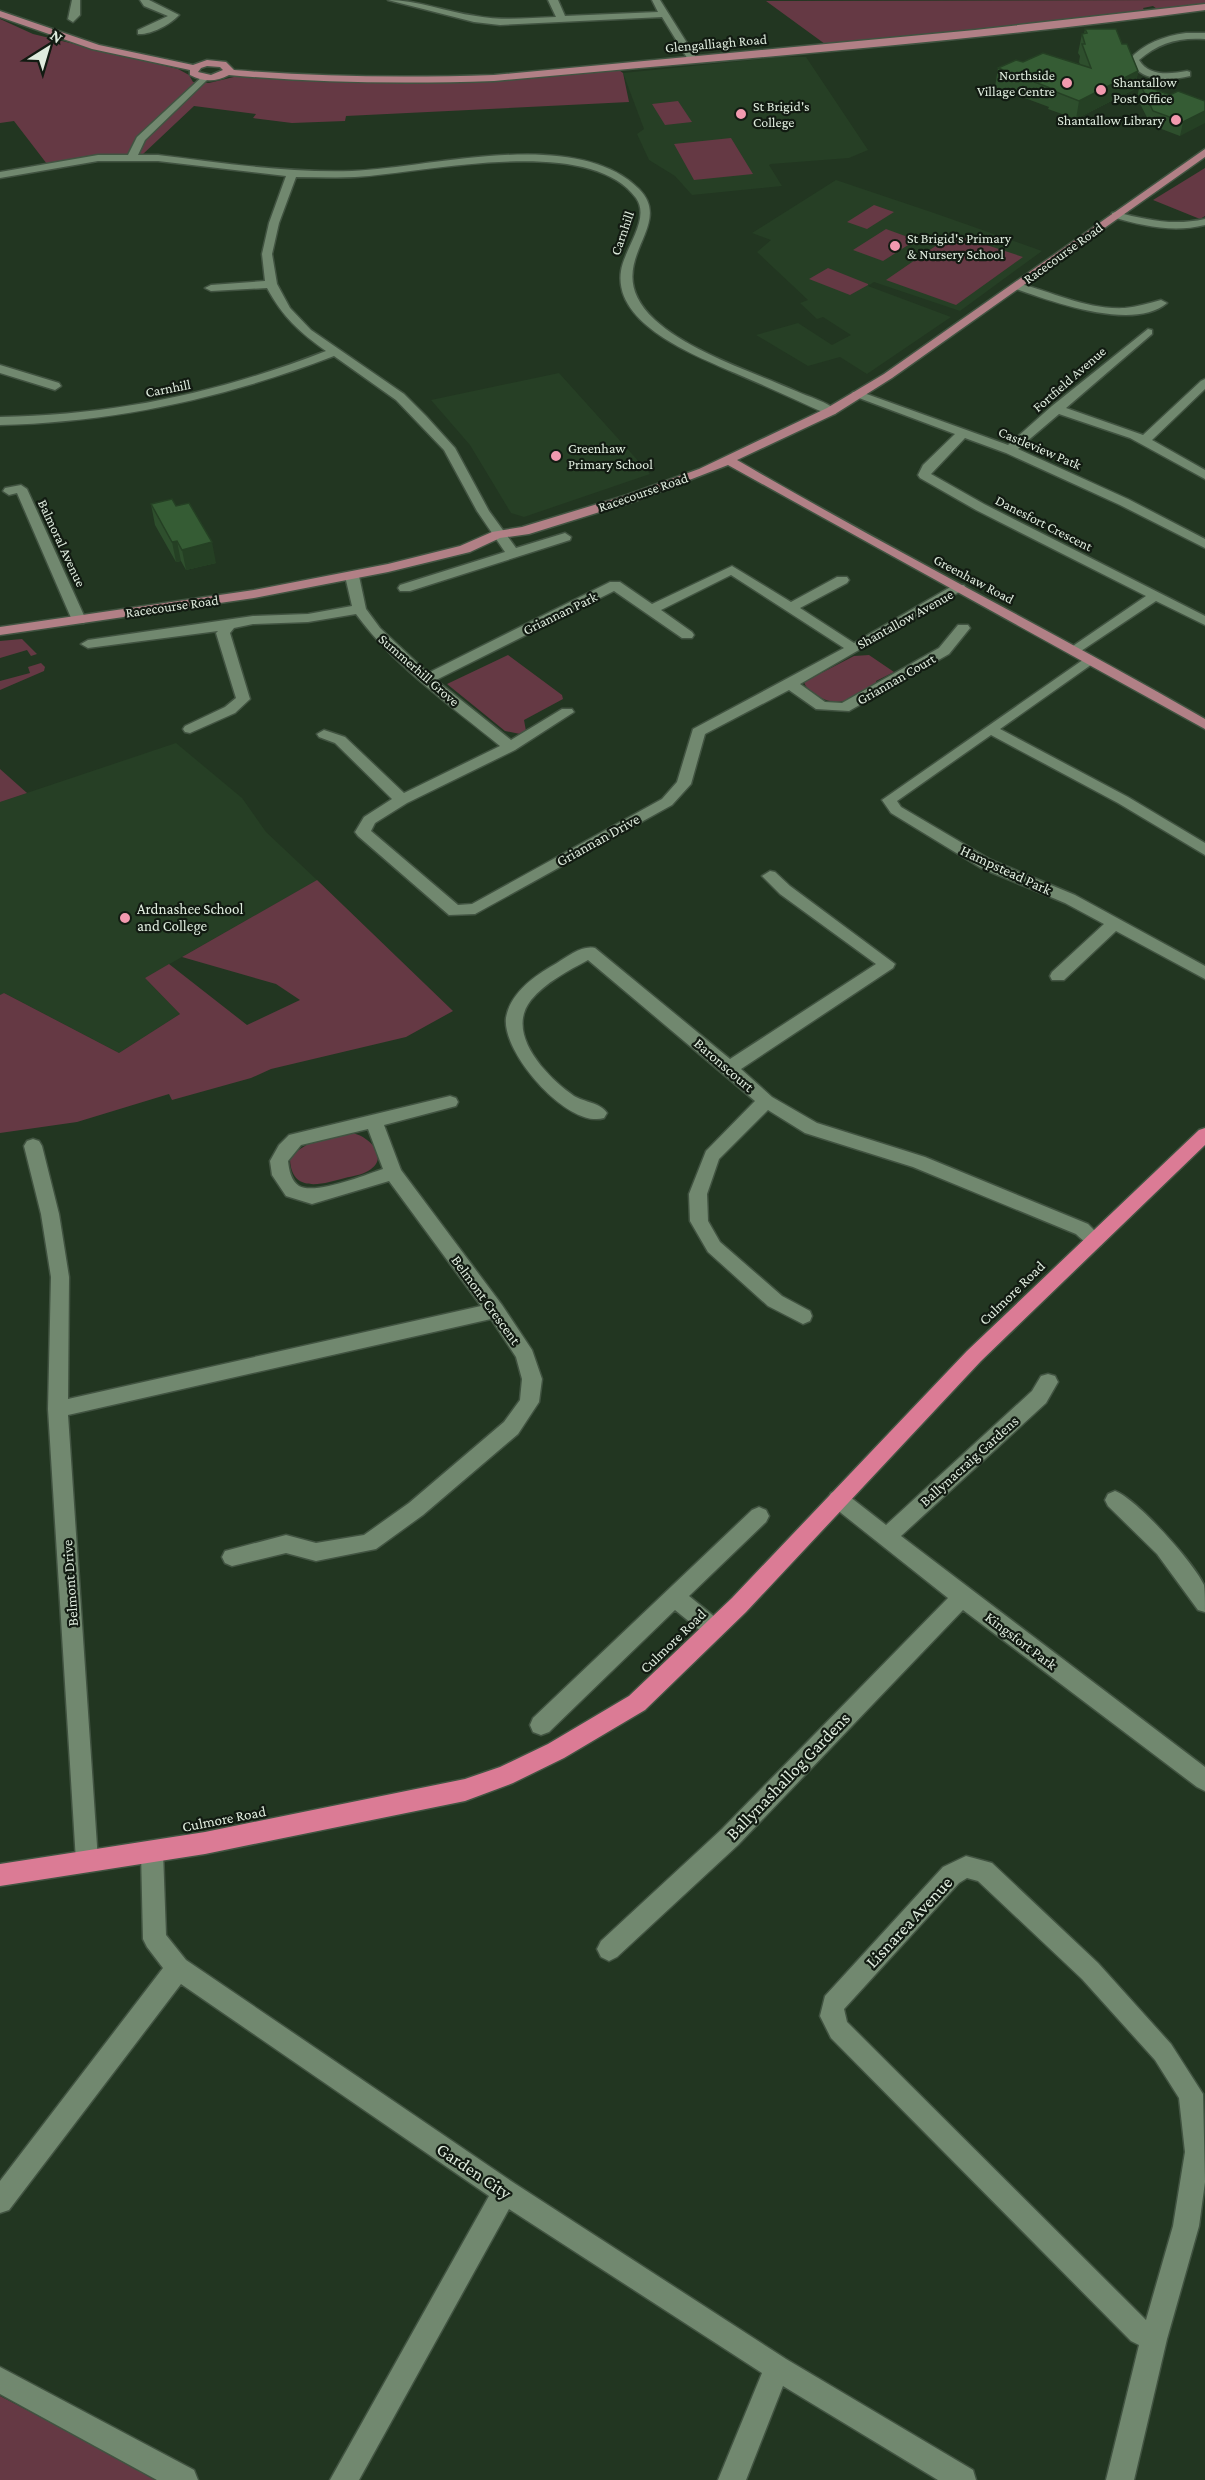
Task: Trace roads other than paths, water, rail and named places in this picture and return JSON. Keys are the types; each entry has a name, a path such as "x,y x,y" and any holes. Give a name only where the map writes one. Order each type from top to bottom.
{"highway":[{"name":"Culmore Road","path":"0,1875 205,1843 465,1790 505,1776 556,1751 638,1703 714,1629 974,1356 1205,1135"}],"main road":[{"name":"Glengalliagh Road","path":"204,78 221,76 228,72 335,80 424,81 494,78 1113,19 1205,7"},
{"name":"Glengalliagh Road","path":"0,14 41,32 75,43 194,68 207,63 218,63 226,66 228,72"},
{"path":"194,68 195,75 204,78"},
{"name":"Racecourse Road","path":"0,631 254,594 352,576 465,549 497,535 524,531 631,498 703,472 831,411 857,395 1017,286 1205,152"},
{"name":"Greenhaw Road","path":"728,460 1090,659 1205,725"}],"street":[{"path":"73,19 76,0"},
{"path":"141,32 169,20 174,15 147,4 144,0"},
{"path":"392,0 492,21 562,20 664,14"},
{"path":"428,9 441,0"},
{"path":"553,0 562,20"},
{"path":"656,0 692,59"},
{"path":"1187,74 1165,78 1140,68 1134,60 1169,37 1185,34 1205,36"},
{"path":"132,157 141,139 204,78"},
{"name":"Carnhill","path":"0,175 98,158 132,157 292,174 354,174 523,157 563,160 611,174 636,192 644,203 646,210 625,273 628,290 640,311 657,327 682,344 831,411"},
{"path":"292,174 274,223 267,254 271,284 285,310 307,332 400,397 449,448 497,535 513,554"},
{"path":"1116,215 1163,227 1205,222"},
{"path":"212,288 271,284"},
{"path":"1017,286 1064,301 1112,312 1142,310 1161,303"},
{"name":"Fortfield Avenue","path":"1010,450 1148,332"},
{"name":"Carnhill","path":"0,421 56,421 99,416 192,399 263,379 336,351"},
{"path":"0,369 55,386"},
{"path":"1144,441 1205,383"},
{"name":"Castleview Patk","path":"857,395 1010,450 1124,502 1205,543"},
{"path":"1056,409 1144,441 1205,475"},
{"name":"Danesfort Crescent","path":"963,433 927,468 924,475 980,507 1205,621"},
{"name":"Balmoral Avenue","path":"9,491 21,489 79,620"},
{"path":"405,588 565,537"},
{"name":"Shantallow Avenue","path":"651,610 732,570 854,649 959,588"},
{"name":"Summerhill Grove","path":"352,576 359,609 375,631 426,679 510,747"},
{"path":"791,609 842,580"},
{"name":"Griannan Park","path":"426,679 615,585 687,635"},
{"path":"1075,651 1155,596"},
{"path":"88,644 253,620 308,618 359,609"},
{"path":"190,729 230,710 243,699 223,633 229,625"},
{"name":"Griannan Court","path":"790,684 821,706 844,708 944,651 963,628"},
{"name":"Griannan Drive","path":"567,712 510,747 402,800 369,820 363,832 454,911 476,909 667,802 684,784 698,732 854,649"},
{"name":"Hampstead Park","path":"1090,659 890,800 896,810 978,859 1071,899 1205,973"},
{"path":"990,729 1123,800 1205,850"},
{"path":"324,734 340,740 402,800"},
{"path":"729,1068 887,964 785,890 770,876"},
{"path":"1058,976 1114,924"},
{"name":"Baronscourt","path":"597,1113 568,1101 544,1077 517,1043 513,1025 518,1006 531,989 589,952 766,1101 811,1128 930,1167 1082,1229 1095,1240"},
{"path":"766,1101 712,1156 698,1194 699,1221 714,1247 775,1301 803,1316"},
{"path":"393,1173 312,1197 292,1191 281,1175 279,1161 285,1150 295,1140 450,1102"},
{"name":"Belmont Crescent","path":"232,1557 286,1544 316,1552 369,1543 416,1509 511,1428 529,1402 532,1379 525,1355 495,1310 393,1173 374,1121"},
{"name":"Belmont Drive","path":"33,1146 50,1214 60,1277 58,1409 87,1862"},
{"path":"58,1409 495,1310"},
{"name":"Ballynacraig Gardens","path":"886,1536 1039,1397 1048,1382"},
{"name":"Kingsfort Park","path":"838,1499 962,1597 1205,1780"},
{"path":"1115,1500 1144,1524 1181,1568 1205,1603"},
{"path":"541,1725 759,1516"},
{"path":"674,1596 714,1629"},
{"name":"Ballynashallog Gardens","path":"609,1949 730,1837 962,1597"},
{"name":"Garden City","path":"152,1852 154,1939 178,1968 505,2192 777,2368 963,2480"},
{"name":"Lisnarea Avenue","path":"1120,2480 1154,2339 1186,2226 1197,2152 1191,2094 1163,2052 1090,1971 984,1871 966,1867 951,1875 833,2004 832,2016 839,2030 1115,2307 1140,2332 1154,2339"},
{"path":"0,2201 178,1968"},
{"path":"344,2480 505,2192"},
{"path":"732,2480 777,2368"},
{"path":"0,2380 184,2480"}],"place":[{"name":"Northside Village Centre","path":"1067,83"},
{"name":"Shantallow Post Office","path":"1101,90"},
{"name":"St Brigid's College","path":"741,114"},
{"name":"Shantallow Library","path":"1176,120"},
{"name":"St Brigid's Primary & Nursery School","path":"895,246"},
{"name":"Greenhaw Primary School","path":"556,456"},
{"name":"Ardnashee School and College","path":"125,918"}]}
